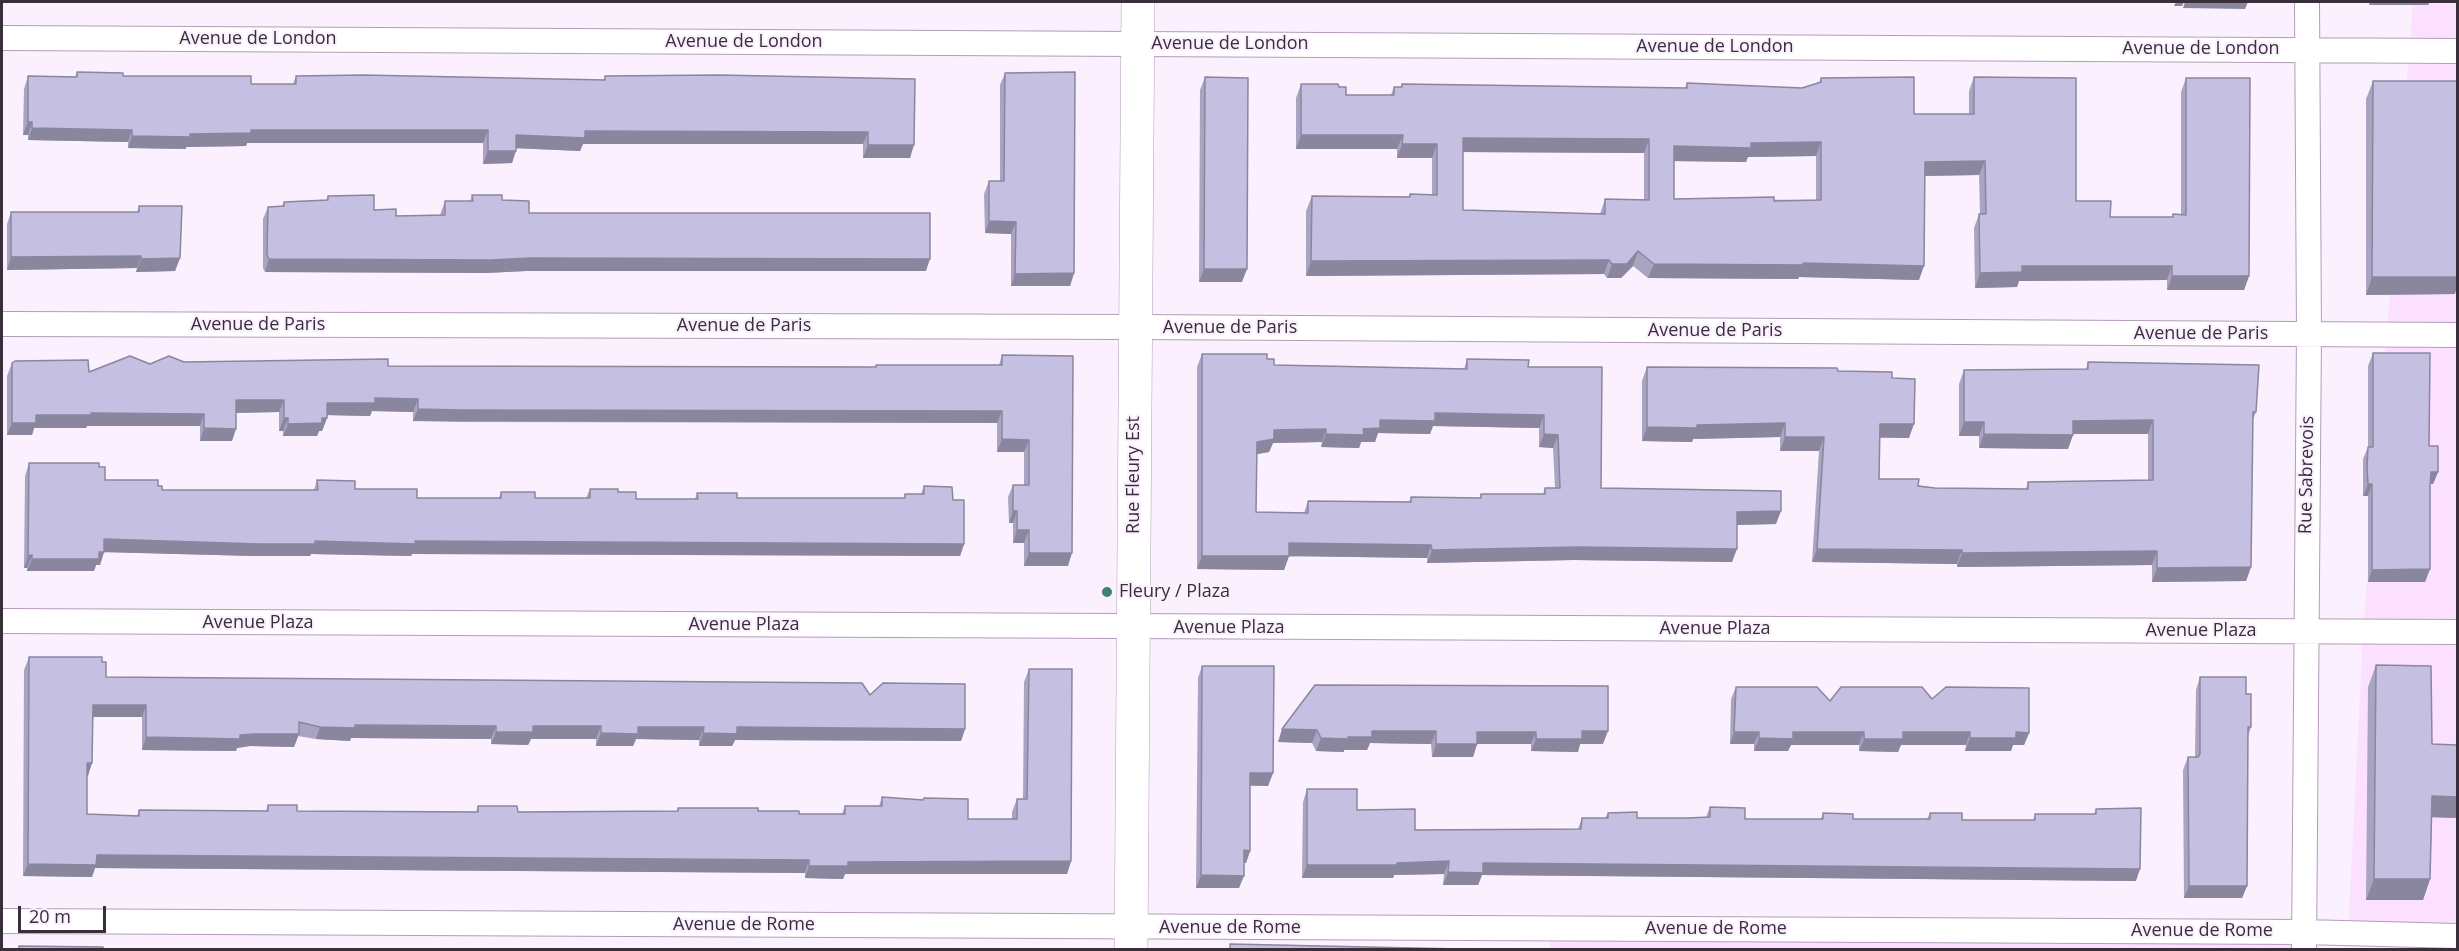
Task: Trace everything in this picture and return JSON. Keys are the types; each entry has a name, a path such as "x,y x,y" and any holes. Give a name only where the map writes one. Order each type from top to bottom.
{"street":[{"name":"Rue Fleury Est","path":"1131,938 1138,2"},
{"name":"Rue Sabrevois","path":"2304,941 2309,334 2307,2"},
{"name":"Avenue de London","path":"2,38 2457,51"},
{"name":"Avenue de Paris","path":"2,324 1134,327 2457,335"},
{"name":"Avenue Plaza","path":"2,621 1133,628 2457,632"},
{"name":"Avenue de Rome","path":"2,921 1131,938 2304,941 2457,936"}],"shaded area":[{"path":"2413,2 2457,2 2457,936 2348,934 2363,632"},
{"path":"1549,931 2304,932 2304,949 1550,950"}],"building":[{"path":"77,72 123,73 123,76 251,76 251,84 296,84 296,76 363,75 605,80 605,76 719,75 915,79 914,145 868,145 868,132 585,131 585,138 516,135 516,151 488,151 488,130 251,130 251,133 190,134 190,137 132,136 132,130 32,128 32,122 28,122 28,76 77,77"},
{"path":"1075,72 1074,273 1015,274 1016,222 989,221 989,181 1004,181 1005,73"},
{"path":"1205,77 1248,78 1247,269 1204,269"},
{"path":"1914,77 1914,114 1974,114 1974,77 2076,78 2076,201 2111,201 2110,217 2173,217 2173,214 2186,215 2186,78 2250,78 2249,276 2172,276 2172,266 2022,266 2022,272 1980,273 1979,214 1986,214 1985,161 1925,162 1924,266 1803,263 1803,265 1654,264 1638,251 1627,264 1612,264 1609,260 1311,261 1312,196 1437,195 1437,144 1402,144 1403,135 1301,135 1301,84 1338,84 1339,87 1346,87 1346,95 1394,95 1394,87 1402,87 1402,84 1687,88 1687,83 1802,88 1821,82 1821,78","holes":["1463,138 1649,139 1649,200 1605,199 1605,214 1463,210","1821,142 1821,200 1774,201 1774,197 1674,199 1674,146 1751,148 1751,143"]},
{"path":"2373,81 2457,81 2457,277 2372,277"},
{"path":"374,195 374,210 396,209 396,216 445,215 445,201 473,201 472,195 502,195 502,200 529,201 529,213 930,213 930,259 269,259 267,255 268,207 284,206 284,202 328,200 328,196"},
{"path":"139,206 182,206 180,258 11,257 11,212 139,212"},
{"path":"2373,353 2430,353 2429,446 2438,446 2438,472 2431,472 2430,569 2372,570 2372,484 2368,484 2367,467 2368,447 2373,447"},
{"path":"1202,354 1267,354 1267,359 1274,359 1274,365 1467,369 1467,359 1529,360 1528,367 1602,367 1601,488 1781,491 1781,511 1737,512 1737,549 1579,547 1432,550 1431,545 1289,543 1289,556 1202,556","holes":["1435,413 1544,415 1544,434 1558,435 1560,488 1545,488 1545,494 1481,494 1481,498 1411,497 1411,502 1308,501 1308,513 1256,512 1257,442 1274,439 1274,430 1326,429 1326,434 1364,435 1363,429 1380,428 1380,420 1435,421"]},
{"path":"1002,355 1073,356 1072,553 1029,553 1029,530 1017,530 1017,511 1013,511 1013,485 1029,485 1029,440 1002,439 1002,411 460,410 418,409 418,399 375,398 375,403 327,403 327,418 322,418 322,423 288,424 288,418 284,418 284,400 236,400 236,429 204,428 204,414 36,415 36,423 12,423 12,363 15,361 88,360 89,372 130,356 150,364 169,356 184,362 388,359 388,366 876,367 876,365 1002,365"},
{"path":"2088,362 2259,365 2256,412 2253,412 2251,567 2157,568 2157,551 1962,553 1962,550 1817,549 1824,437 1785,437 1785,423 1697,425 1697,428 1647,427 1647,367 1837,368 1838,371 1892,372 1892,378 1915,379 1914,424 1880,424 1879,479 1919,479 1918,486 1935,488 2028,489 2028,482 2153,480 2153,420 2073,421 2073,435 1984,434 1984,422 1964,422 1964,370 2088,369"},
{"path":"29,463 99,463 99,467 105,467 105,480 158,480 158,486 162,486 162,490 318,490 317,480 355,481 355,489 417,489 417,498 501,498 501,492 535,492 535,498 590,498 590,489 618,489 618,492 636,492 636,499 698,499 697,493 737,493 737,498 905,498 905,494 924,494 924,486 952,487 953,500 964,500 964,544 415,541 416,544 315,541 315,544 259,544 104,539 104,552 99,552 99,559 32,559 32,555 28,556"},
{"path":"29,657 102,657 102,662 106,662 106,677 862,683 870,695 883,683 965,684 965,729 737,727 737,734 703,733 704,727 638,727 638,734 601,733 601,726 533,726 533,732 496,732 496,726 355,725 355,728 320,727 299,722 299,734 240,735 240,739 146,737 146,705 93,705 92,763 87,763 87,814 139,816 139,810 268,811 268,805 297,805 297,811 478,812 478,806 517,806 518,812 758,808 758,811 799,811 799,814 845,814 845,806 882,806 882,797 923,800 924,798 968,799 968,819 1017,819 1017,799 1027,799 1029,669 1072,669 1071,861 848,862 848,866 809,866 809,860 97,855 96,865 28,864"},
{"path":"2376,665 2431,666 2432,744 2457,745 2457,797 2432,796 2430,879 2374,879"},
{"path":"1202,666 1274,666 1273,773 1250,773 1250,851 1244,850 1244,876 1201,875"},
{"path":"2200,677 2246,677 2246,694 2251,694 2251,727 2248,727 2247,886 2189,886 2188,757 2198,757 2200,754"},
{"path":"1315,685 1608,686 1608,731 1582,731 1582,739 1536,739 1536,732 1477,732 1477,744 1436,744 1436,731 1372,731 1372,737 1348,737 1348,739 1321,738 1317,730 1282,729"},
{"path":"1736,687 1817,687 1830,701 1841,687 1922,687 1932,699 1946,687 2029,688 2029,733 2016,732 2016,738 1970,738 1970,732 1903,732 1903,739 1864,739 1864,732 1793,732 1793,739 1759,738 1759,732 1734,732"},
{"path":"1307,789 1357,789 1357,810 1415,809 1415,830 1581,829 1582,818 1608,818 1608,813 1637,812 1637,818 1710,817 1710,807 1745,808 1745,819 1823,819 1823,813 1853,814 1853,819 1930,819 1930,813 1962,813 1962,820 2035,820 2035,814 2096,814 2096,809 2141,808 2140,869 1483,863 1483,873 1448,872 1449,861 1397,863 1397,865 1307,865"},
{"path":"1230,944 1505,950 1230,950"},
{"path":"19,946 103,947 103,950 19,950"}],"place":[{"name":"Fleury / Plaza","path":"1107,592"}]}
